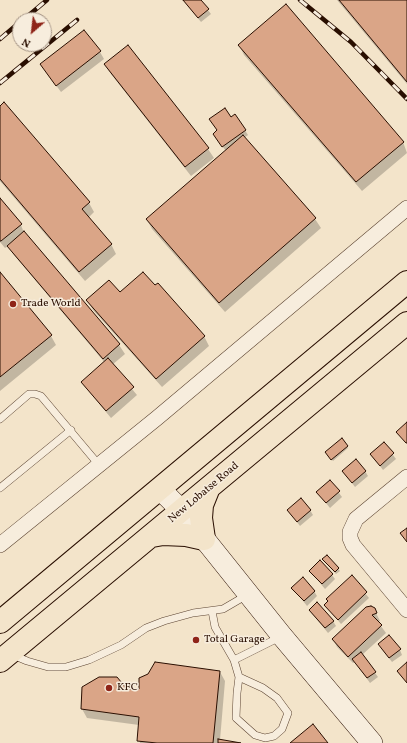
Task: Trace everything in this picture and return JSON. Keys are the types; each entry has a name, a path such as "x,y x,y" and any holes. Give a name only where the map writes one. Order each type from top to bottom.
{"main road":[{"path":"0,622 407,282"},
{"name":"New Lobatse Road","path":"3,653 152,536 407,323"},
{"path":"152,536 163,534 186,535 204,539 201,518 202,505 208,490"}],"street":[{"path":"0,545 99,465 407,208"},
{"path":"407,477 356,519 350,532 350,538 353,544 407,610"},
{"path":"160,489 182,511 282,636 372,743"}],"lane":[{"path":"0,419 29,394 41,396 99,465"},
{"path":"0,488 71,430"},
{"path":"3,653 27,662 48,667 66,667 90,660 121,645 146,628 164,621 223,609 249,594"},
{"path":"212,611 215,627 234,660 240,677 237,693 236,718 255,735 265,738 274,736 282,729 288,713 277,698 263,688 240,677"},
{"path":"234,660 282,636"}],"building":[{"path":"183,0 201,0 209,9 198,18"},
{"path":"339,0 407,0 407,82"},
{"path":"286,4 404,142 356,182 238,45"},
{"path":"84,30 101,51 56,86 40,64"},
{"path":"128,45 209,148 185,167 104,64"},
{"path":"4,102 90,202 82,209 112,244 79,272 0,179 0,106"},
{"path":"225,108 231,117 235,114 246,130 222,147 213,134 217,130 209,119"},
{"path":"243,135 316,218 219,303 146,219"},
{"path":"0,198 22,224 1,241 0,241"},
{"path":"24,231 120,344 103,359 7,246"},
{"name":"Trade World","path":"0,272 52,335 0,377"},
{"path":"143,272 155,285 158,283 205,336 156,379 86,300 109,280 120,292"},
{"path":"108,358 134,387 106,411 81,382"},
{"path":"407,422 407,443 406,443 396,432"},
{"path":"342,438 348,446 331,460 325,452"},
{"path":"384,442 394,453 380,466 370,454"},
{"path":"356,459 366,471 352,483 342,471"},
{"path":"330,480 340,491 326,503 316,492"},
{"path":"301,498 311,510 297,522 287,510"},
{"path":"407,528 407,542 400,533"},
{"path":"327,555 339,568 335,572 322,559"},
{"path":"320,560 333,574 322,584 309,571"},
{"path":"352,575 367,592 338,620 324,605 328,601 326,599"},
{"path":"303,577 315,591 304,601 291,588"},
{"path":"317,602 334,621 325,628 309,610"},
{"path":"371,606 375,608 377,613 372,615 382,625 348,657 332,639 366,607"},
{"path":"389,635 401,649 389,658 378,644"},
{"path":"361,652 376,672 367,678 352,659"},
{"path":"155,662 220,671 213,743 157,743 137,741 139,717 81,709 82,687 99,677 117,677 127,689 139,689 139,678 148,674"},
{"path":"407,662 407,683 397,671"},
{"path":"313,724 328,743 290,743"},
{"path":"218,739 241,743 218,743"}],"railway":[{"path":"33,12 47,0"},
{"path":"300,0 351,42 407,99"},
{"path":"0,83 77,20"},
{"path":"0,39 12,29"}],"place":[{"name":"Trade World","path":"13,304"},
{"name":"Total Garage","path":"196,640"},
{"name":"KFC","path":"109,688"}]}
